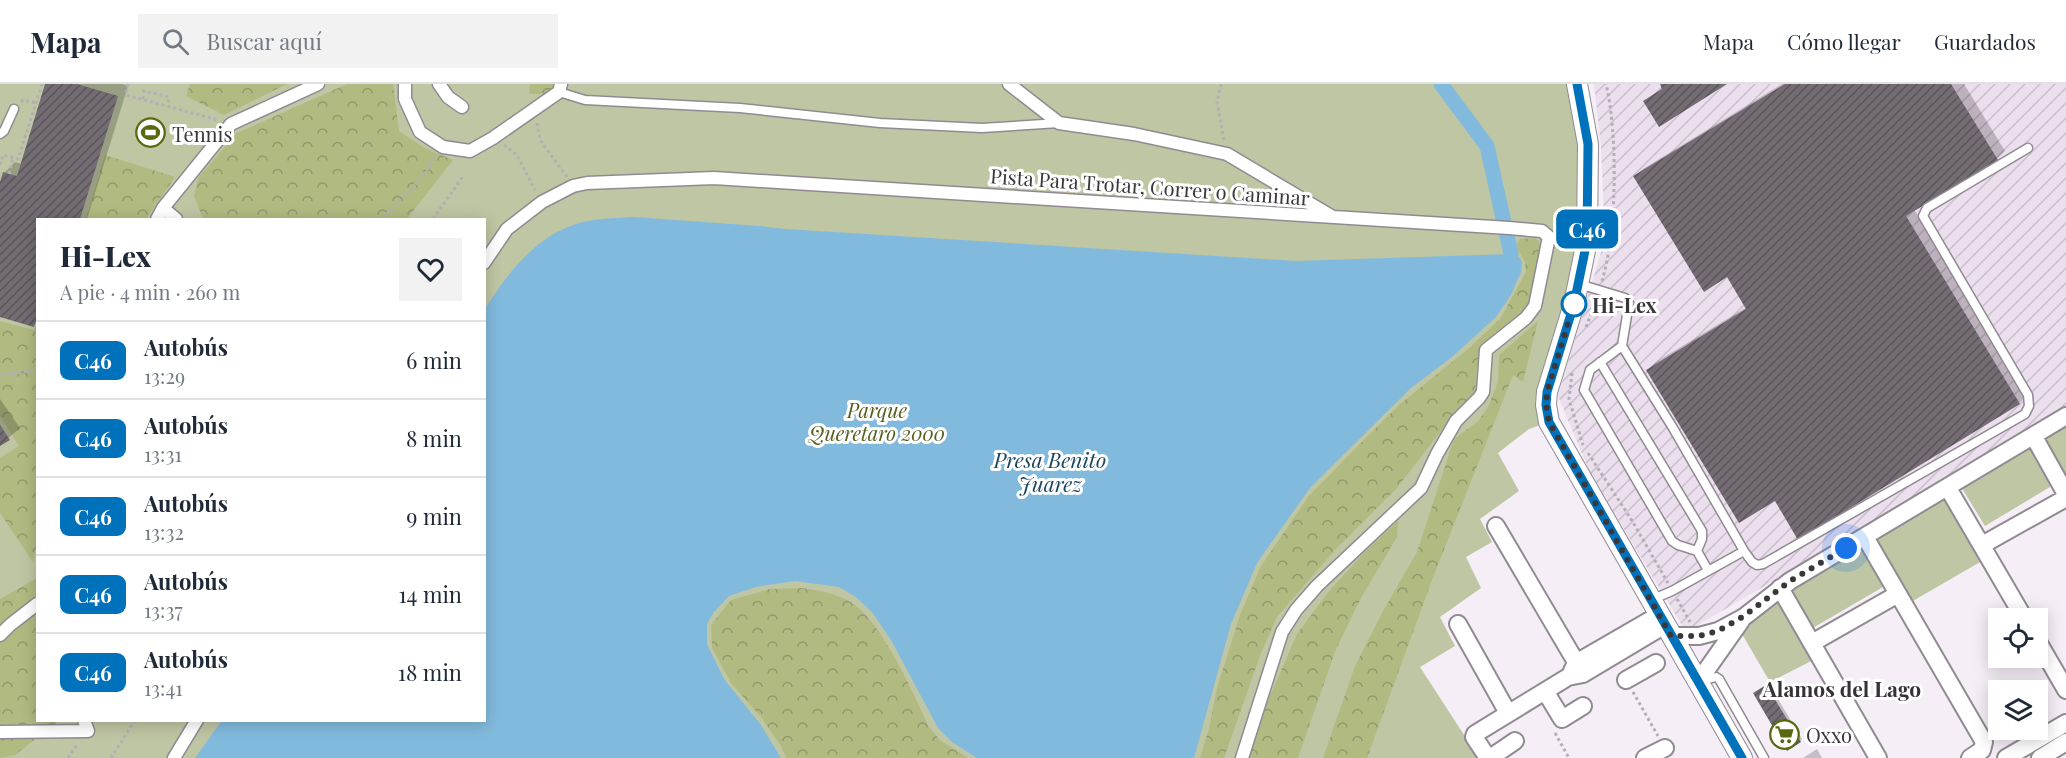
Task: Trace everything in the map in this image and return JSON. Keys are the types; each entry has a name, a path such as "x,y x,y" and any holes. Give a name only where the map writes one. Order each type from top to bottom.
{"street":[{"path":"160,213 231,124 318,84"},
{"path":"405,84 405,99 420,132 443,147 470,151 493,138 560,88"},
{"path":"439,84 448,97 462,107"},
{"path":"1009,84 1059,123 1134,134 1227,154 1333,218"},
{"path":"1577,84 1588,144 1587,241 1579,284 1547,392 1546,405 1549,422 1742,758"},
{"name":"Pista Para Trotar, Correr o Caminar","path":"486,260 507,229 542,202 573,186 587,183 714,178 1542,231 1549,237 1535,306 1526,318 1489,347 1485,353 1485,380 1481,396 1456,421 1421,488 1326,578 1296,610 1282,632 1242,758"},
{"path":"1662,619 1699,636 1718,631 1744,616 1780,588 2066,416"},
{"path":"1982,545 2066,496 2034,437"},
{"path":"1948,488 2018,608"},
{"path":"1496,526 1576,671"},
{"path":"1865,537 1984,742 1982,750 1970,758"},
{"path":"1780,588 1878,758"},
{"path":"1812,644 1898,594"},
{"path":"0,635 36,604"},
{"path":"1698,682 1744,616"},
{"path":"1576,671 1618,653 1662,619"},
{"path":"1515,741 1489,758 1474,735 1662,619"},
{"path":"1458,624 1508,713"},
{"path":"1618,653 1629,678 1656,663"},
{"path":"2048,659 2066,690"},
{"path":"1545,691 1556,722 1583,706"},
{"path":"0,732 88,731 85,722"},
{"path":"174,758 196,722"},
{"path":"2006,758 2066,723"},
{"path":"2048,756 2066,742"},
{"path":"1645,758 1665,748"}],"lane":[{"path":"560,88 585,100 740,108 880,123 982,128 1059,123"},
{"path":"0,134 4,131 14,110"},
{"path":"1579,284 1625,298 1629,303 1622,346 1673,428 1744,551 1752,562 1757,565 1763,564 2025,414 2029,406 2028,395 1923,216 1927,208 2028,148"},
{"path":"1622,346 1590,370 1584,390 1672,541 1696,551 1708,570"},
{"path":"1600,362 1702,531 1702,539 1696,551"},
{"path":"1662,619 1676,589 1744,551"},
{"path":"1698,682 1716,677 1719,679 1764,758"}],"path":[{"path":"0,165 3,154 18,159 42,84"},
{"path":"128,84 126,95 231,124"},
{"path":"1221,84 1217,102 1227,154"},
{"path":"143,99 144,91 156,92 169,97 168,105"},
{"path":"534,109 540,140 573,186"},
{"path":"493,138 517,155 542,202"},
{"path":"383,218 414,186 443,147"},
{"path":"9,174 13,158"},
{"path":"434,218 464,175"},
{"path":"0,375 36,370"},
{"path":"1629,678 1665,748"},
{"path":"111,758 134,722"},
{"path":"1556,722 1569,758"}],"shaded area":[{"path":"1594,84 2066,84 2066,410 1686,632 1591,475 1558,396 1605,239 1601,147"}],"green space":[{"name":"Parque Queretaro 2000","path":"0,84 1573,84 1587,241 1549,422 1529,429 1498,453 1519,491 1480,519 1492,542 1466,557 1481,588 1440,617 1455,646 1420,667 1479,758 0,758"},
{"path":"190,84 287,84 224,115 186,96"},
{"path":"347,84 393,84 399,131 423,147 453,160 408,218 203,218 194,196 198,178 237,133"},
{"path":"530,84 554,84 551,94 529,94"},
{"path":"105,155 175,177 147,218 86,218"},
{"path":"1535,238 1543,246 1527,308 1480,353 1475,394 1458,409 1396,489 1335,550 1277,617 1261,653 1224,758 1200,758 1217,688 1240,615 1261,566 1308,497 1400,404 1468,349 1500,319 1526,272 1525,262 1516,247 1520,239"},
{"path":"0,321 34,330 36,325 36,548 33,562 0,513 0,458 19,446 0,416"},
{"path":"1538,321 1523,382 1513,375 1432,580 1367,758 1323,758 1355,666 1417,552 1454,439 1478,421 1488,407 1498,382 1499,355"},
{"path":"2066,418 2066,495 2055,484 1985,526 1960,485"},
{"path":"1947,490 1987,558 1906,605 1866,537"},
{"path":"1398,521 1397,537 1361,598 1336,649 1298,758 1248,758 1267,703 1297,634 1330,590"},
{"path":"1863,542 1890,583 1811,629 1789,587"},
{"path":"36,579 36,722 57,722 15,755 0,758 0,599"},
{"path":"800,588 840,597 863,612 896,659 929,727 940,740 968,758 786,758 781,746 761,717 731,683 712,648 711,625 731,600 770,589"},
{"path":"1779,594 1817,658 1770,682 1742,634"}],"water":[{"name":"Presa Benito Juarez","path":"634,217 785,229 1296,261 1511,254 1520,258 1522,262 1521,272 1511,295 1496,317 1452,357 1411,388 1310,488 1257,563 1231,624 1194,758 977,758 952,742 938,728 891,640 872,612 856,597 839,587 795,581 756,587 729,596 714,612 707,624 707,644 724,679 761,725 781,758 195,758 221,722 486,722 486,308 514,268 538,245 567,227 602,219"}],"building":[{"path":"45,84 77,84 118,96 80,218 36,218 36,320 34,327 0,317 0,182 3,172 17,176"},
{"path":"1660,84 1727,84 1659,127 1643,101 1662,89"},
{"path":"1785,84 1951,84 1998,160 1906,216 2020,404 1798,540 1775,501 1739,523 1646,370 1746,309 1727,277 1704,292 1633,176"},
{"path":"0,425 10,440 0,446"},
{"path":"1766,685 1801,742 1787,751 1753,693"}],"waterway":[{"path":"1441,84 1487,146 1511,254"}],"bus line":[{"name":"C46","path":"1577,84 1588,144 1587,241 1574,304 1547,392 1546,405 1549,422 1742,758"}],"place":[{"name":"Tennis","path":"151,133"},
{"name":"Hi-Lex","path":"1574,304"},
{"name":"Oxxo","path":"1785,734"}],"district":[{"name":"Alamos del Lago","path":"1842,688"}],"route":[{"path":"1574,304 1547,392 1546,405 1549,422 1671,636 1699,636 1718,631 1744,616 1790,581 1846,548"}]}
